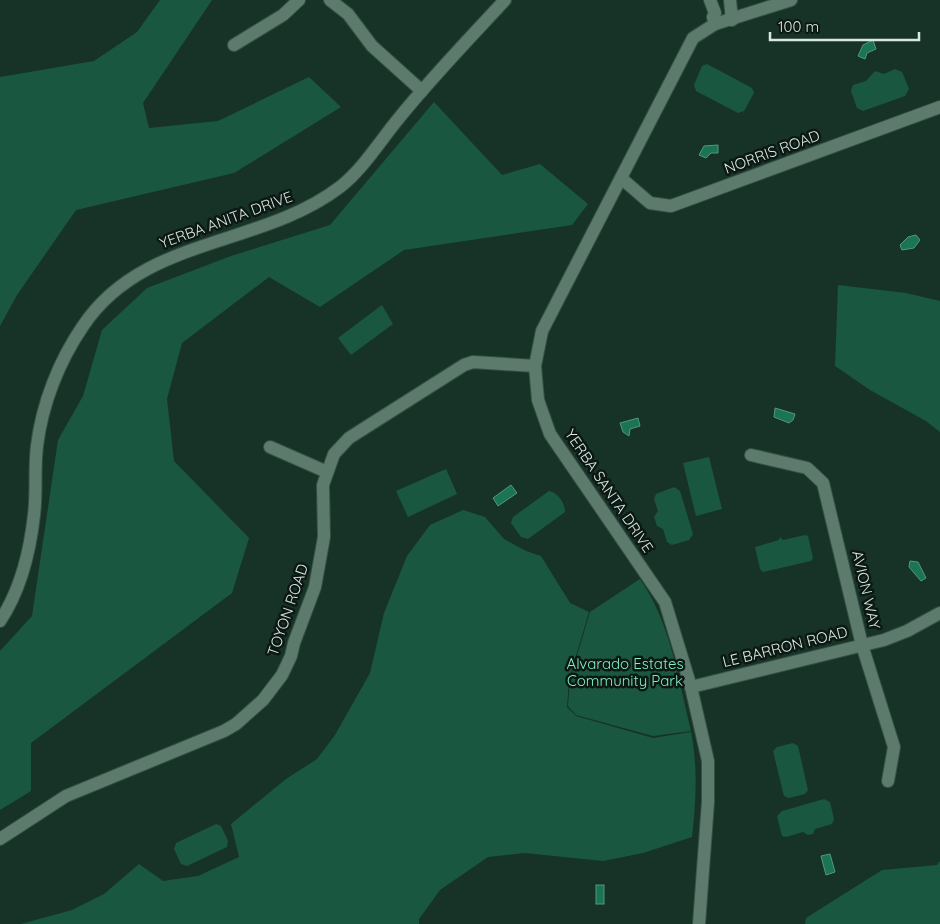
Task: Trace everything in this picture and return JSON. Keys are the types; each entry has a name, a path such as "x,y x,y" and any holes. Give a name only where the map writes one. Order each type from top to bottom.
{"street":[{"path":"234,45 283,15 299,0"},
{"path":"330,0 348,14 372,46 422,91"},
{"name":"YERBA ANITA DRIVE","path":"0,621 7,611 22,574 28,550 35,514 37,443 49,393 55,376 83,326 113,292 153,264 198,245 294,216 340,186 374,150 422,91 505,0"},
{"path":"704,0 710,16 714,20"},
{"path":"710,0 715,13 714,20"},
{"name":"YERBA SANTA DRIVE","path":"699,924 708,802 708,761 691,687 665,602 550,434 538,400 535,366 542,330 693,38 729,8 791,0"},
{"name":"NORRIS ROAD","path":"621,178 650,203 671,206 940,107"},
{"name":"TOYON ROAD","path":"0,839 66,796 224,731 236,724 263,700 282,675 291,656 315,587 324,537 323,485 334,454 349,438 464,365 473,362 535,366"},
{"path":"270,447 327,472"},
{"name":"AVION WAY","path":"751,456 807,468 823,483 862,645 894,747 888,781"},
{"name":"LE BARRON ROAD","path":"691,687 862,645 907,631 940,613"}],"green space":[{"path":"160,0 212,0 143,103 149,128 218,121 309,77 341,107 234,173 76,210 17,295 0,326 0,77 94,61 137,32"},
{"path":"707,64 752,88 754,93 744,111 738,113 696,91 694,85 702,66"},
{"path":"895,69 902,72 909,89 905,96 863,111 857,108 851,91 853,85 866,81 875,71 884,74"},
{"path":"434,102 502,175 540,164 588,204 572,225 404,250 320,307 269,277 182,343 167,399 174,461 249,538 232,593 31,743 31,791 0,810 0,651 32,616 58,440 83,396 102,330 147,288 231,256 330,225"},
{"path":"838,285 906,293 940,301 940,432 926,421 870,390 835,366"},
{"path":"382,305 393,324 351,355 338,338"},
{"path":"709,457 722,509 696,516 683,463"},
{"path":"446,469 457,494 408,517 396,491"},
{"path":"674,487 680,491 693,534 689,540 672,545 667,542 663,529 657,526 654,517 658,511 654,499 656,494"},
{"path":"549,491 560,499 564,505 565,512 528,539 521,537 511,523 513,517"},
{"path":"463,510 485,517 504,539 526,551 541,556 570,603 589,612 569,679 567,707 576,716 653,738 691,732 696,784 692,837 643,853 603,861 525,853 488,857 440,890 419,919 419,924 21,924 72,910 104,894 139,864 163,881 198,876 239,857 231,824 286,779 317,759 335,735 370,673 384,613 407,556 430,525"},
{"path":"808,536 813,558 811,561 763,572 760,569 755,547 779,540 780,537 783,540"},
{"name":"Alvarado Estates Community Park","path":"640,579 651,596 666,633 691,731 653,736 576,715 568,706 570,679 590,612"},
{"path":"793,743 798,746 808,790 805,794 789,798 784,796 773,751 777,747"},
{"path":"824,799 830,802 834,819 832,824 815,829 813,834 808,835 803,832 786,837 782,836 777,816 782,811"},
{"path":"216,824 221,826 228,841 227,847 187,866 181,864 174,849 176,843"},
{"path":"940,861 940,924 805,924 806,918 882,870 937,865"}],"shaded area":[{"path":"873,40 876,49 867,53 865,59 858,56 863,45"},
{"path":"718,145 718,153 711,153 706,158 699,155 704,146"},
{"path":"916,235 920,240 914,248 902,250 900,245 908,237"},
{"path":"775,408 795,414 793,420 789,423 774,417"},
{"path":"638,418 640,426 630,429 629,436 623,432 620,423"},
{"path":"511,485 517,493 498,506 493,498"},
{"path":"910,561 918,562 926,578 921,581 909,567"},
{"path":"830,854 835,872 826,875 821,856"},
{"path":"596,885 604,885 604,904 596,904"}]}
